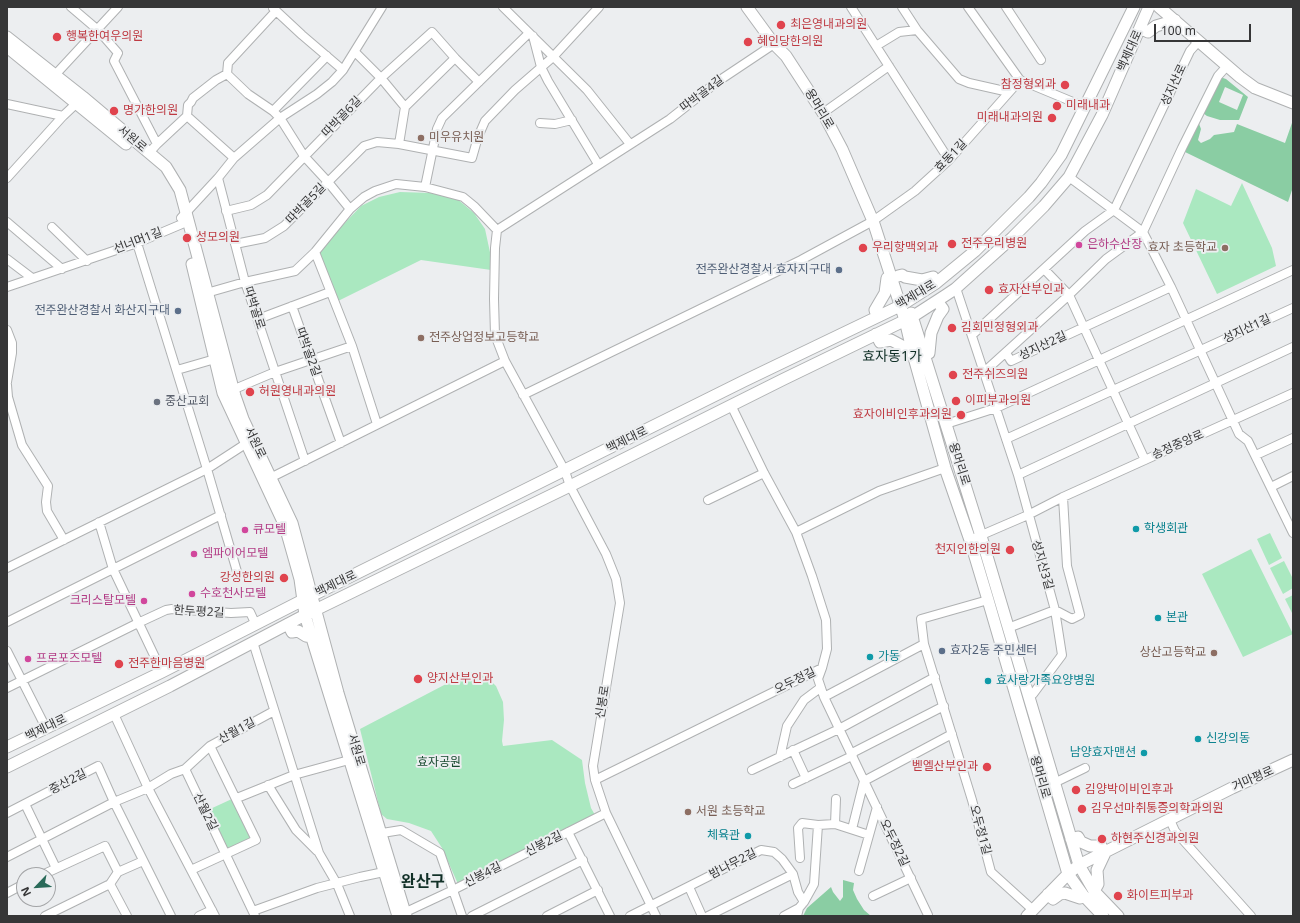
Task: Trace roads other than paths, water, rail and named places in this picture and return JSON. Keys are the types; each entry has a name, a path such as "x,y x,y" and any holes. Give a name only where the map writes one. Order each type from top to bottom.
{"street":[{"path":"71,7 98,30 118,53 114,61 153,149 187,116 188,105 197,94 226,74 228,63 274,9 343,70"},
{"path":"55,75 118,7"},
{"path":"184,219 234,158 280,118 317,94 332,82 343,70 355,52 382,7"},
{"path":"504,7 587,90 630,144"},
{"name":"따박골5길","path":"235,244 265,238 284,226 364,146 377,142 399,144 472,158 478,137 485,122 515,90 554,57 599,7"},
{"name":"용머리로","path":"747,7 774,44 786,56 823,113 842,149 879,237 886,248 918,354 945,468 970,540 1068,874 1083,896 1103,916"},
{"path":"851,7 949,160"},
{"path":"902,7 918,30 959,79 968,83 1009,92"},
{"path":"968,7 1020,80 1086,107"},
{"path":"1006,7 1041,60"},
{"name":"백제대로","path":"7,748 904,304 936,283 975,251 1041,183 1061,155 1134,7"},
{"name":"백제대로","path":"7,767 114,714 305,615 570,486 876,334 937,301 956,288 1034,217 1069,176 1102,115 1149,7"},
{"path":"1159,7 1198,42 1255,88 1293,103"},
{"path":"1140,28 1148,32 1156,26 1166,23 1172,24 1175,20"},
{"path":"876,46 899,32 918,30"},
{"name":"따박골6길","path":"226,211 251,205 267,195 380,78 432,32 455,58"},
{"path":"531,34 541,67 548,81 598,164"},
{"path":"425,187 437,129 442,118 531,34"},
{"name":"서원로","path":"7,37 55,75 80,100 160,171 172,189 184,219 204,294 249,442"},
{"name":"성지산로","path":"1114,210 1190,51 1198,42"},
{"name":"따박골4길","path":"497,230 670,119 717,82 774,44"},
{"name":"서원로","path":"7,47 80,100 153,149 175,180 180,190 184,219"},
{"path":"355,52 405,106"},
{"path":"272,111 327,56"},
{"path":"399,144 405,106 455,58 479,82"},
{"path":"823,113 889,66"},
{"path":"1143,232 1182,148 1218,76 1227,66"},
{"path":"226,74 248,94 280,118 304,156 350,209"},
{"name":"효동1길","path":"873,221 915,191 949,160 1020,80"},
{"path":"7,178 63,116 80,100"},
{"path":"7,104 63,116"},
{"path":"187,116 234,158"},
{"path":"540,123 555,124 572,120"},
{"path":"1069,176 1143,232 1171,287 1239,434 1248,441 1271,487 1290,517 1293,533"},
{"path":"218,178 235,244"},
{"path":"204,294 295,270 315,252 350,209 364,197 375,191 396,184 425,187 463,196 497,230"},
{"path":"972,335 1085,231 1114,210"},
{"name":"선너머1길","path":"7,287 137,243 184,219"},
{"path":"523,395 801,260 873,221"},
{"path":"7,222 62,269"},
{"path":"52,227 87,261"},
{"name":"신봉로","path":"497,230 495,248 494,298 495,335 505,361 565,471 570,486 606,554 616,579 620,603 593,766 595,780 606,813 656,916"},
{"name":"성지산2길","path":"1143,232 1106,259 1006,353 1010,361 1171,287"},
{"path":"137,243 177,370 238,575"},
{"name":"따박골로","path":"235,244 245,282 275,372"},
{"path":"315,252 352,346 377,424"},
{"path":"7,259 32,278"},
{"path":"1044,269 1069,295 1145,460"},
{"path":"946,424 996,408 1293,270"},
{"path":"876,317 874,310 885,293 888,278 902,275 905,277 922,280 933,277 936,283"},
{"name":"성지산3길","path":"956,288 1018,476 1055,610 1062,654 1034,694 1028,695"},
{"path":"258,319 330,292"},
{"name":"서원로","path":"204,294 215,359 223,393 268,479 285,526 300,579 308,598 316,610 377,834 384,872 404,914"},
{"path":"876,334 880,342 892,340 918,354 928,353 931,333 942,309 937,301"},
{"name":"따박골2길","path":"292,306 341,443"},
{"name":"성지산1길","path":"1113,391 1293,308"},
{"path":"7,330 12,343 12,353 7,382"},
{"path":"237,388 275,372 352,346"},
{"path":"1018,476 1293,347"},
{"path":"984,372 1006,353"},
{"name":"용머리로","path":"918,354 946,424 1079,865 1094,891 1118,916"},
{"path":"177,370 215,359"},
{"path":"268,479 505,361"},
{"path":"275,372 305,460"},
{"path":"7,385 8,397 22,445 48,486 46,502 47,511 64,540"},
{"path":"1006,439 1113,391"},
{"name":"송정중앙로","path":"970,540 1028,515 1063,497 1293,393"},
{"path":"731,405 764,473 796,532 823,608 826,620 827,649 822,668"},
{"path":"1256,455 1293,438"},
{"path":"7,568 207,469 249,442"},
{"name":"용머리로","path":"796,532 879,491 945,468"},
{"path":"708,500 764,473"},
{"path":"1271,487 1293,476"},
{"path":"1008,628 1055,610 1072,619 1080,615 1067,566 1063,497"},
{"path":"7,622 221,515"},
{"path":"99,522 113,568 162,672"},
{"name":"서원로","path":"308,598 305,615 349,760 377,834 404,914"},
{"path":"824,697 924,644 921,618 988,600"},
{"name":"한두평2길","path":"7,688 138,623 172,609 231,613 250,612 256,624"},
{"path":"288,624 292,632 298,631 312,638"},
{"path":"253,642 319,853 337,884 350,916"},
{"name":"오두정1길","path":"924,644 972,800 991,872 1030,913"},
{"path":"7,652 46,728"},
{"name":"오두정길","path":"595,780 822,668"},
{"name":"오두정길","path":"822,668 818,679 824,697"},
{"path":"752,770 839,728 935,677"},
{"path":"780,757 787,726 804,700 820,688"},
{"name":"오두정2길","path":"824,697 928,915"},
{"path":"793,784 852,756 854,752 944,706"},
{"name":"산월1길","path":"225,854 256,840 210,746 274,711"},
{"path":"114,714 148,788 213,913 199,916"},
{"path":"852,829 864,781 952,734"},
{"path":"7,857 114,802 148,788 171,774 185,770 210,746"},
{"path":"793,750 806,778"},
{"path":"236,798 294,775 349,760"},
{"name":"거마평로","path":"1030,913 1068,874 1079,865 1232,788 1293,760"},
{"name":"중산2길","path":"25,804 98,766 114,802 171,916"},
{"path":"1054,783 1085,768"},
{"name":"산월2길","path":"185,770 254,913"},
{"path":"268,785 296,830 319,853"},
{"path":"835,824 836,799"},
{"path":"7,813 25,804 56,867"},
{"name":"오두정2길","path":"859,871 877,807"},
{"path":"568,832 606,813"},
{"path":"1170,820 1175,831 1251,916"},
{"name":"오두정2길","path":"800,858 798,828 802,823 818,825 835,824 869,835"},
{"path":"784,916 800,909 814,884 818,825"},
{"name":"신봉4길","path":"377,834 401,830 440,852 462,916"},
{"name":"신봉2길","path":"513,860 568,832 610,916"},
{"path":"1071,839 1078,837 1081,842 1090,846 1101,846 1105,853 1097,870 1098,884 1094,891"},
{"path":"56,868 105,846 118,872"},
{"name":"밤나무2길","path":"630,916 761,850 774,852 793,874 798,892 800,909"},
{"path":"191,870 225,854"},
{"name":"신봉4길","path":"453,890 513,860"},
{"path":"472,916 583,860"},
{"path":"45,916 110,884 118,872 143,861"},
{"path":"254,913 311,890 384,872"},
{"path":"708,916 793,874"},
{"name":"오두정2길","path":"873,896 911,878"},
{"path":"110,884 124,915"},
{"path":"689,887 702,916"},
{"path":"7,893 16,888"},
{"path":"404,914 453,890"},
{"path":"547,916 598,890"},
{"path":"1048,894 1053,899 1060,894 1065,893 1080,898 1083,896"}],"place":[{"name":"최은영내과의원","path":"781,25"},
{"name":"행복한여우의원","path":"57,37"},
{"name":"혜인당한의원","path":"748,42"},
{"name":"참정형외과","path":"1065,85"},
{"name":"미래내과","path":"1057,106"},
{"name":"명가한의원","path":"114,111"},
{"name":"미래내과의원","path":"1052,118"},
{"name":"미우유치원","path":"421,138"},
{"name":"성모의원","path":"187,238"},
{"name":"전주우리병원","path":"952,244"},
{"name":"은하수산장","path":"1079,245"},
{"name":"우리항맥외과","path":"863,248"},
{"name":"효자 초등학교","path":"1225,248"},
{"name":"전주완산경찰서 효자지구대","path":"839,270"},
{"name":"효자산부인과","path":"989,290"},
{"name":"전주완산경찰서 화산지구대","path":"178,311"},
{"name":"김회민정형외과","path":"952,328"},
{"name":"전주상업정보고등학교","path":"421,338"},
{"name":"전주쉬즈의원","path":"953,375"},
{"name":"허원영내과의원","path":"250,392"},
{"name":"이피부과의원","path":"956,401"},
{"name":"중산교회","path":"157,402"},
{"name":"효자이비인후과의원","path":"961,415"},
{"name":"학생회관","path":"1136,529"},
{"name":"큐모텔","path":"245,530"},
{"name":"천지인한의원","path":"1010,550"},
{"name":"엠파이어모텔","path":"194,554"},
{"name":"강성한의원","path":"284,578"},
{"name":"수호천사모텔","path":"192,594"},
{"name":"크리스탈모텔","path":"144,601"},
{"name":"본관","path":"1158,618"},
{"name":"효자2동 주민센터","path":"942,651"},
{"name":"상산고등학교","path":"1214,653"},
{"name":"가동","path":"870,657"},
{"name":"프로포즈모텔","path":"28,659"},
{"name":"전주한마음병원","path":"119,664"},
{"name":"양지산부인과","path":"418,679"},
{"name":"효사랑가족요양병원","path":"988,681"},
{"name":"신강의동","path":"1198,739"},
{"name":"남양효자맨션","path":"1144,753"},
{"name":"벧엘산부인과","path":"987,767"},
{"name":"김양박이비인후과","path":"1076,790"},
{"name":"김우선마취통증의학과의원","path":"1082,809"},
{"name":"서원 초등학교","path":"688,812"},
{"name":"체육관","path":"748,836"},
{"name":"하현주신경과의원","path":"1102,839"},
{"name":"화이트피부과","path":"1118,896"}],"district":[{"name":"효자동1가","path":"892,357"},
{"name":"완산구","path":"423,882"}],"park label":[{"name":"효자공원","path":"439,763"}]}
